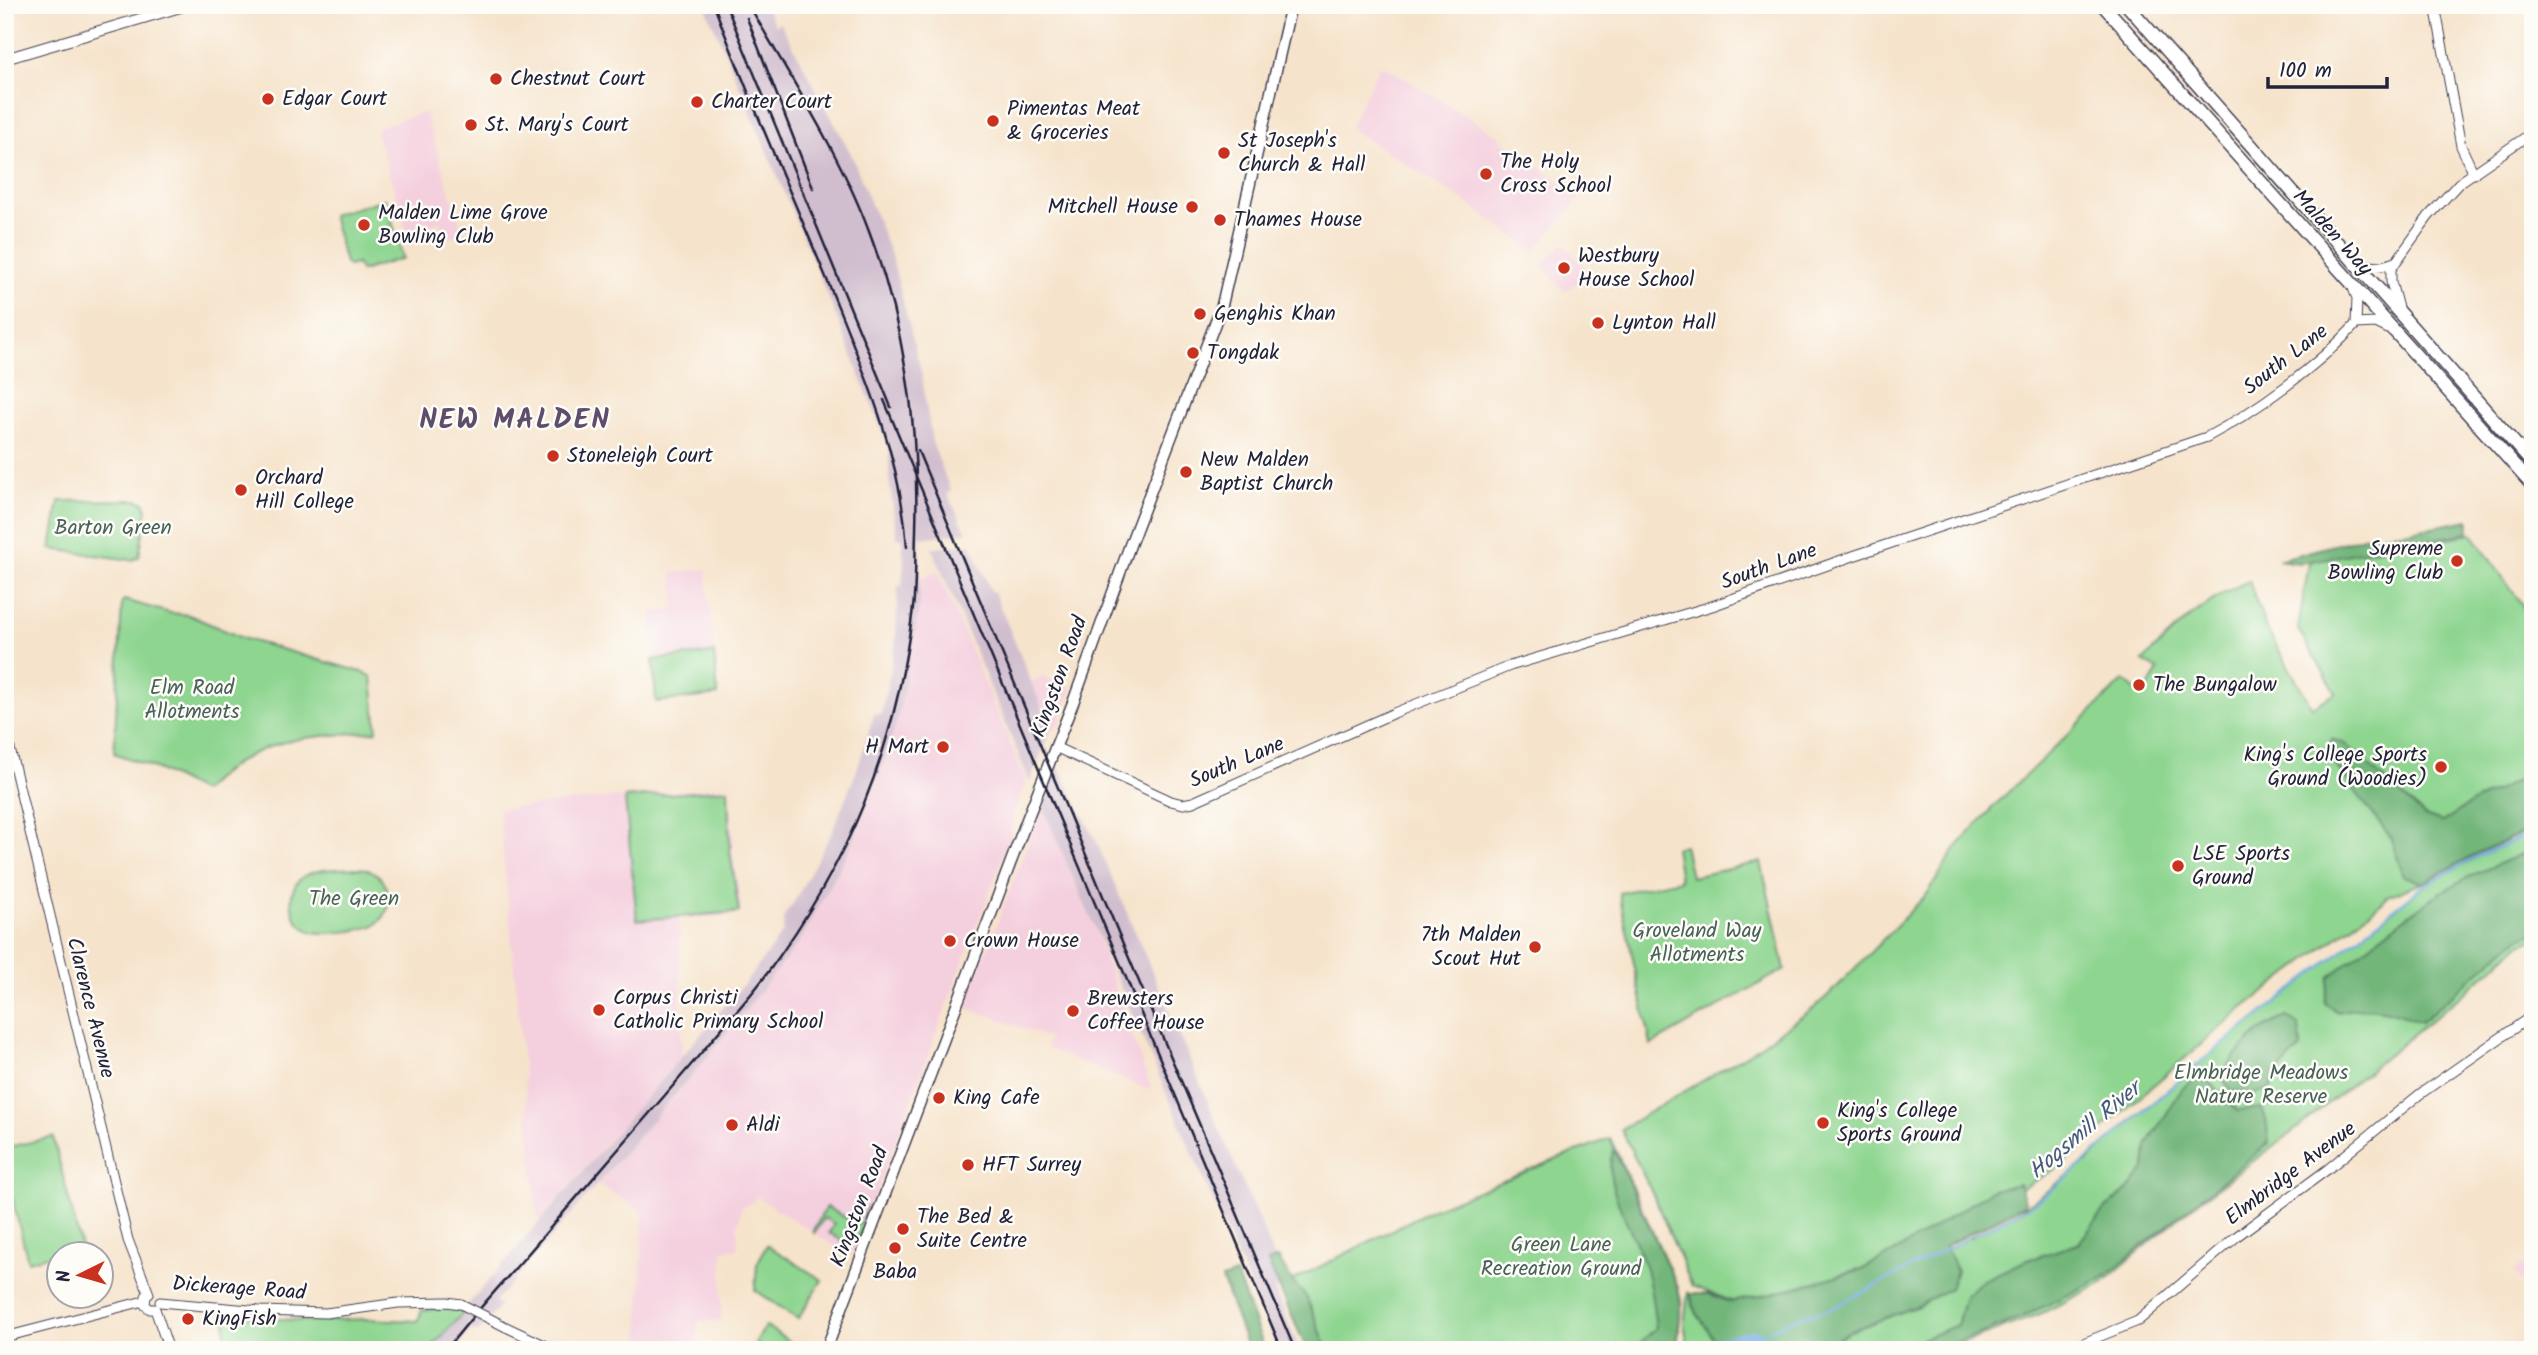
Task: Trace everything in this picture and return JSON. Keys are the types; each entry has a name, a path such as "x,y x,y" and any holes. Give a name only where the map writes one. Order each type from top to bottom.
{"highway":[{"name":"Malden Way","path":"2103,5 2533,486"},
{"name":"Malden Way","path":"2127,5 2533,464"}],"main road":[{"path":"5,59 187,5"},
{"name":"Kingston Road","path":"826,1350 1226,293 1291,5"}],"street":[{"path":"2435,5 2461,146 2474,173"},
{"path":"2401,316 2391,282 2391,270 2395,262 2438,205 2459,183 2533,132"},
{"path":"2343,249 2366,266 2378,268 2395,262"},
{"path":"2352,284 2357,298 2356,324 2371,322 2395,332"},
{"name":"South Lane","path":"1055,747 1171,802 1194,802 1374,722 1510,666 1712,606 2207,437 2239,419 2321,358 2356,324"},
{"name":"Clarence Avenue","path":"5,728 130,1250 146,1297"},
{"name":"Elmbridge Avenue","path":"2066,1350 2138,1321 2238,1236 2328,1169 2420,1094 2533,1015"},
{"path":"146,1297 147,1307 157,1305 169,1350"},
{"name":"Dickerage Road","path":"5,1337 146,1297"},
{"name":"Dickerage Road","path":"157,1305 333,1313 398,1303 447,1302 461,1304 555,1350"}],"shaded area":[{"path":"705,5 765,5 775,26 780,22 852,156 891,255 921,371 932,442 951,492 947,494 967,532 920,538 920,601 899,713 852,844 800,941 716,1047 495,1302 500,1306 478,1332 470,1330 454,1350 429,1350 749,978 783,932 784,916 832,832 857,770 874,714 881,714 890,674 896,640 898,586 902,586 904,564 902,538 897,538 889,478 889,448"},
{"name":"The Holy Cross School","path":"1379,67 1386,67 1502,138 1501,140 1581,197 1534,251 1460,198 1349,128"},
{"path":"425,112 463,234 445,239 440,222 407,232 375,128"},
{"name":"Westbury House School","path":"1563,244 1589,273 1565,292 1541,265"},
{"path":"971,544 1051,729 1030,782 932,548"},
{"path":"706,569 719,695 659,701 651,612 675,610 672,573"},
{"path":"938,572 1026,781 1013,815 1010,837 857,1244 851,1255 842,1251 756,1196 753,1202 742,1206 737,1227 738,1249 723,1250 721,1321 698,1321 697,1350 670,1345 639,1344 643,1212 598,1184 716,1048 800,941 852,844 877,782 899,713 920,601 921,578"},
{"path":"1043,676 1072,688 1056,730 1051,729 1032,681"},
{"path":"1058,766 1097,843 1286,1284 1274,1289 1300,1350 1278,1350 1042,806"},
{"name":"Corpus Christi Catholic Primary School","path":"728,786 734,845 732,851 741,904 738,915 679,919 682,1056 538,1221 499,809"},
{"path":"1042,806 1097,935 1152,1091 1046,1048 1049,1038 965,1007"},
{"path":"2533,1258 2533,1295 2513,1272"}],"green space":[{"name":"Malden Lime Grove Bowling Club","path":"385,199 403,258 361,271 357,264 348,266 332,215"},
{"name":"Barton Green","path":"59,501 144,502 147,509 139,557 132,560 51,549"},
{"path":"2469,520 2468,533 2300,563 2278,560 2371,535"},
{"path":"2472,534 2533,620 2533,828 2472,856 2423,883 2387,896 2383,902 2241,1010 2057,1168 1893,1263 1861,1278 1858,1269 1745,1306 1692,1286 1621,1129 1748,1054 1814,1008 1928,893 1955,849 1993,807 2124,680 2143,697 2158,670 2143,661 2205,605 2249,581 2266,628 2312,707 2336,693 2298,629 2310,557"},
{"name":"Elm Road Allotments","path":"124,600 170,613 189,615 242,638 365,673 372,677 377,731 304,738 262,749 222,773 202,792 160,770 114,753"},
{"path":"714,653 718,695 656,702 653,660"},
{"path":"2332,739 2345,744 2425,816 2442,822 2533,770 2533,828 2472,856 2423,883 2404,876 2390,837 2327,754"},
{"path":"728,789 730,851 739,912 637,920 625,798"},
{"name":"Elmbridge Meadows Nature Reserve","path":"2533,832 2533,939 2519,945 2468,990 2290,1134 2190,1208 2101,1284 2040,1314 1945,1350 1698,1350 1744,1338 1930,1258 2018,1212 2088,1161 2202,1061 2425,885 2475,858"},
{"name":"Groveland Way Allotments","path":"1684,845 1691,877 1761,862 1785,969 1651,1045 1619,893 1680,880 1675,848"},
{"path":"2533,849 2533,933 2517,939 2421,1022 2370,1008 2338,1012 2325,1003 2329,977 2413,912 2468,877"},
{"name":"The Green","path":"356,868 372,871 386,887 388,908 380,921 358,930 328,933 313,932 299,923 292,907 293,890 297,882 316,872"},
{"path":"2287,1017 2299,1025 2301,1048 2280,1069 2270,1089 2251,1095 2231,1091 2221,1074 2258,1033"},
{"path":"2195,1079 2208,1081 2238,1111 2262,1108 2269,1143 2104,1277 2026,1315 1977,1335 1933,1350 1895,1350 1957,1325 1965,1296 1983,1280 2027,1260 2078,1244 2105,1209 2131,1187 2145,1169 2147,1145 2182,1089"},
{"path":"53,1137 79,1240 46,1240 46,1256 28,1261 5,1170 5,1148"},
{"name":"Green Lane Recreation Ground","path":"1610,1138 1678,1288 1681,1303 1677,1350 1313,1350 1286,1284 1433,1209"},
{"path":"1614,1150 1678,1288 1681,1303 1677,1350 1622,1350 1639,1344 1656,1328 1646,1271 1614,1192 1611,1163"},
{"path":"2019,1184 2026,1204 1945,1246 1957,1271 1950,1288 1918,1306 1848,1332 1822,1350 1728,1350 1714,1339 1696,1312 1690,1294 1709,1294 1730,1302 1771,1294 1863,1269 1905,1246 1992,1190"},
{"path":"826,1207 858,1224 868,1207 870,1209 857,1244 846,1243 829,1233 834,1224 824,1218 814,1233 813,1230"},
{"path":"767,1245 822,1280 798,1319 755,1290 757,1264"},
{"path":"1278,1258 1294,1284 1306,1296 1328,1350 1307,1350 1268,1262"},
{"path":"1236,1274 1265,1350 1248,1350 1222,1279"},
{"path":"1688,1291 1696,1312 1717,1343 1689,1349 1684,1324"},
{"path":"453,1308 464,1312 429,1350 224,1350 226,1315 308,1321 418,1321 422,1310"},
{"path":"766,1326 799,1350 767,1350 755,1343"}],"waterway":[{"name":"Hogsmill River","path":"1974,1235 2032,1205 2202,1061 2425,885 2472,859 2533,832"},
{"name":"Hogsmill River","path":"1761,1350 1756,1337 1795,1318 1831,1309 1968,1238"},
{"name":"Hogsmill River","path":"1698,1350 1756,1337"}],"railway":[{"path":"714,5 868,382 897,480 907,547"},
{"path":"726,5 891,407"},
{"path":"446,1350 766,975 796,932 845,846 865,802 895,709 913,608 916,531 915,456 908,382 901,345 883,273 846,177 749,5"},
{"path":"747,18 813,188"},
{"path":"884,400 1282,1350"},
{"path":"918,451 1295,1350"}],"place":[{"name":"Chestnut Court","path":"496,79"},
{"name":"Edgar Court","path":"268,99"},
{"name":"Charter Court","path":"697,102"},
{"name":"Pimentas Meat & Groceries","path":"993,121"},
{"name":"St. Mary's Court","path":"471,125"},
{"name":"St Joseph's Church & Hall","path":"1224,153"},
{"name":"The Holy Cross School","path":"1486,174"},
{"name":"Mitchell House","path":"1192,207"},
{"name":"Thames House","path":"1220,220"},
{"name":"Malden Lime Grove Bowling Club","path":"364,225"},
{"name":"Westbury House School","path":"1564,268"},
{"name":"Genghis Khan","path":"1200,314"},
{"name":"Lynton Hall","path":"1598,323"},
{"name":"Tongdak","path":"1193,353"},
{"name":"Stoneleigh Court","path":"553,456"},
{"name":"New Malden Baptist Church","path":"1186,472"},
{"name":"Orchard Hill College","path":"241,490"},
{"name":"Supreme Bowling Club","path":"2457,561"},
{"name":"The Bungalow","path":"2139,685"},
{"name":"H Mart","path":"943,747"},
{"name":"King's College Sports Ground (Woodies)","path":"2441,767"},
{"name":"LSE Sports Ground","path":"2178,866"},
{"name":"Crown House","path":"950,941"},
{"name":"7th Malden Scout Hut","path":"1535,947"},
{"name":"Corpus Christi Catholic Primary School","path":"599,1010"},
{"name":"Brewsters Coffee House","path":"1073,1011"},
{"name":"King Cafe","path":"939,1098"},
{"name":"King's College Sports Ground","path":"1823,1123"},
{"name":"Aldi","path":"732,1125"},
{"name":"HFT Surrey","path":"968,1165"},
{"name":"The Bed & Suite Centre","path":"903,1229"},
{"name":"Baba","path":"895,1248"},
{"name":"KingFish","path":"188,1319"}],"district":[{"name":"NEW MALDEN","path":"515,420"}]}
